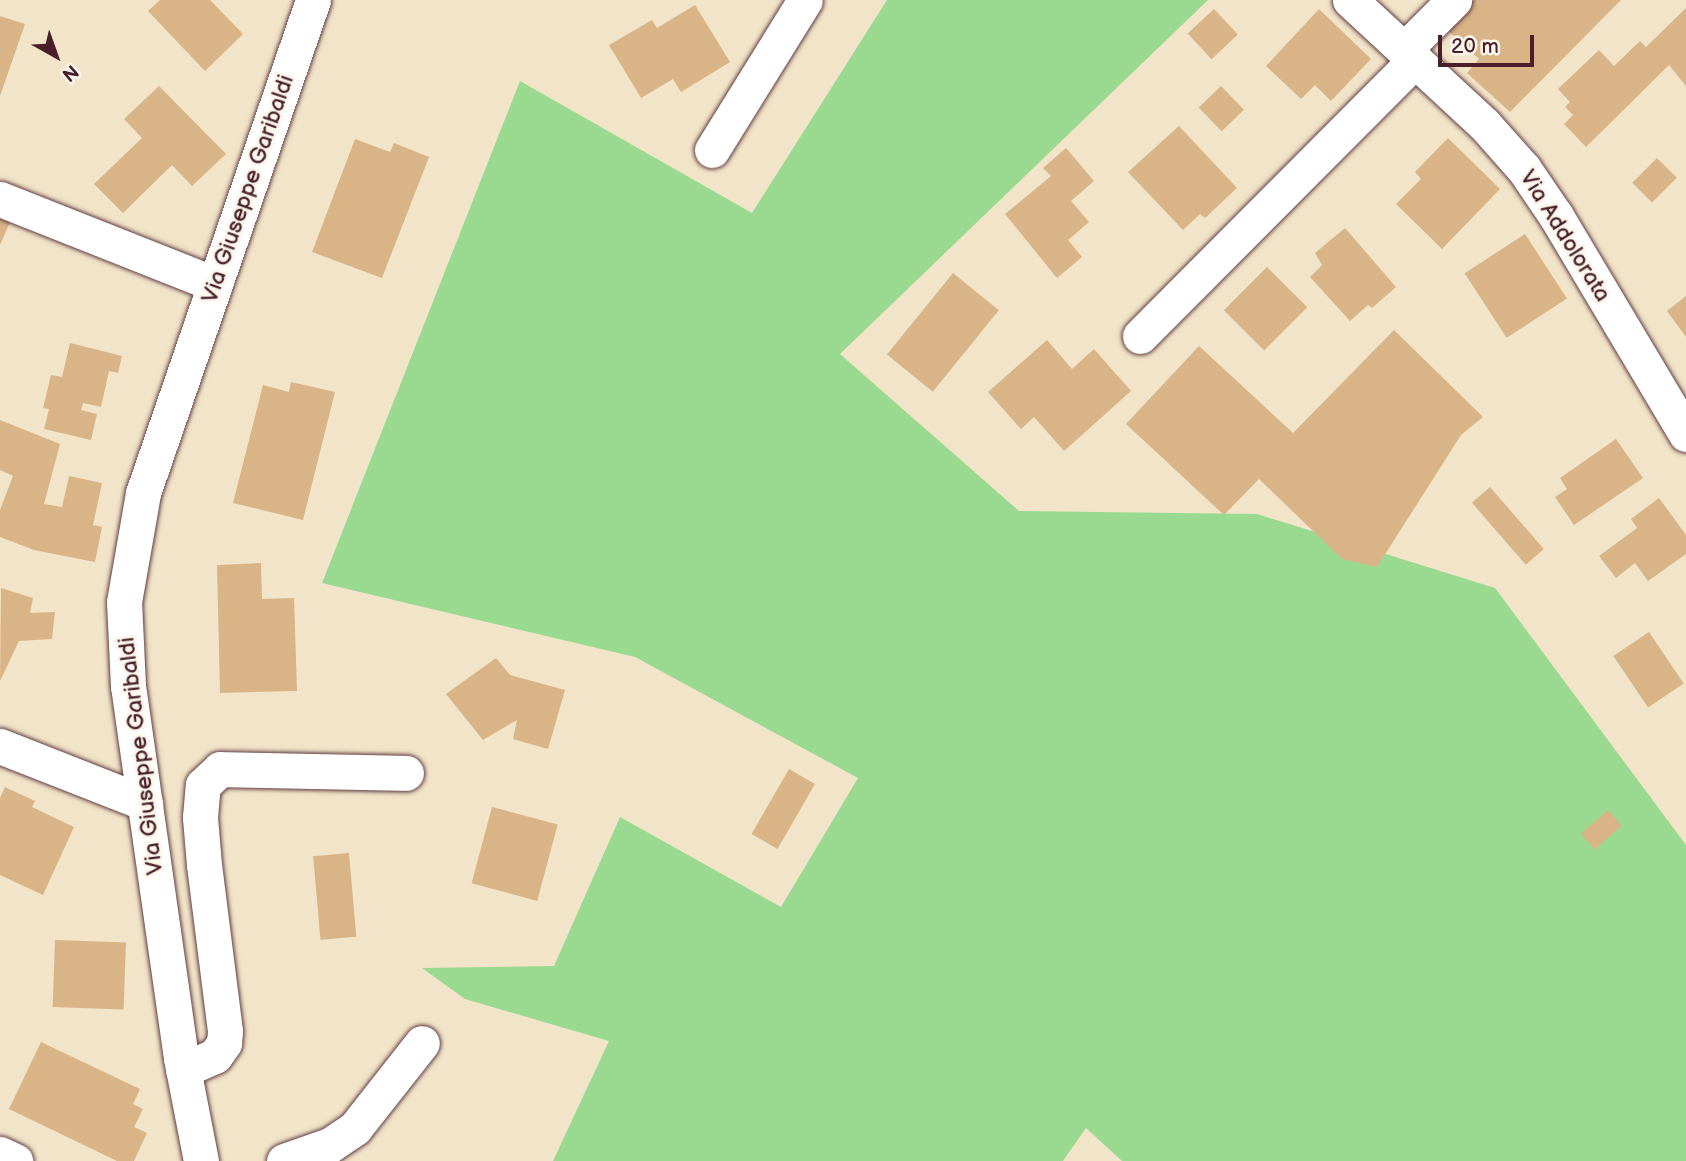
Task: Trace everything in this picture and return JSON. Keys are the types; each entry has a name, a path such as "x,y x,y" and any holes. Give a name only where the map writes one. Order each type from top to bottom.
{"street":[{"name":"Via Giuseppe Garibaldi","path":"201,1161 183,1070 128,686 124,603 143,493 313,0"},
{"path":"712,150 805,0"},
{"name":"Via Addolorata","path":"1350,0 1484,124 1524,169 1556,216 1686,434"},
{"path":"1140,336 1410,55 1454,0"},
{"path":"0,199 215,284"},
{"path":"0,746 145,803"},
{"path":"183,1070 215,1056 224,1043 225,1031 204,865 200,817 203,785 220,769 406,773"},
{"path":"284,1161 353,1150 355,1128 422,1043"}],"green space":[{"path":"887,0 1208,0 840,354 1019,511 1257,514 1495,588 1686,845 1686,1161 1122,1161 1086,1128 1063,1161 553,1161 609,1041 465,999 422,968 554,966 620,817 781,907 858,778 635,657 322,583 520,81 752,213"}],"building":[{"path":"160,0 210,0 243,34 205,71 148,11"},
{"path":"1474,0 1621,0 1510,112 1467,73 1479,59 1445,28"},
{"path":"695,5 730,62 681,92 673,79 641,98 609,45 652,20 657,28"},
{"path":"1686,8 1686,86 1669,65 1586,147 1564,124 1573,115 1565,107 1570,102 1558,89 1599,50 1614,66 1640,41 1646,47"},
{"path":"1214,9 1238,35 1212,59 1188,34"},
{"path":"1319,9 1371,59 1331,101 1315,85 1301,99 1266,66"},
{"path":"0,16 25,24 0,96"},
{"path":"159,86 226,154 192,186 172,165 123,213 94,184 142,138 124,119"},
{"path":"1221,86 1244,110 1222,131 1199,108"},
{"path":"1179,126 1237,188 1205,218 1200,214 1183,230 1128,172"},
{"path":"1448,138 1500,189 1442,249 1396,204 1421,179 1415,172"},
{"path":"355,139 390,152 394,143 429,157 382,278 312,252"},
{"path":"1066,148 1094,181 1071,201 1089,222 1068,240 1082,257 1057,278 1005,214 1051,176 1043,168"},
{"path":"1657,158 1677,178 1652,203 1632,183"},
{"path":"0,218 10,222 0,245"},
{"path":"1345,228 1396,287 1372,308 1368,305 1350,321 1310,277 1322,265 1315,253"},
{"path":"1525,234 1567,299 1507,338 1465,273"},
{"path":"1267,267 1307,307 1264,350 1224,310"},
{"path":"953,273 999,310 933,392 887,355"},
{"path":"1686,296 1686,337 1667,311"},
{"path":"1394,330 1483,417 1461,435 1377,567 1342,559 1259,479 1224,515 1126,424 1199,346 1293,433"},
{"path":"1047,340 1072,369 1094,349 1131,391 1064,451 1034,417 1021,429 988,392"},
{"path":"70,343 122,356 118,373 109,371 101,407 83,403 81,410 97,414 91,440 44,429 49,409 43,408 51,375 62,377"},
{"path":"291,382 335,392 303,520 233,503 263,385 289,392"},
{"path":"0,420 60,444 44,504 62,507 69,476 102,483 93,525 102,527 95,562 34,550 0,537 0,510 13,476 0,470"},
{"path":"1616,439 1643,478 1574,525 1555,497 1567,489 1560,478"},
{"path":"1490,487 1544,549 1526,565 1472,503"},
{"path":"1659,498 1686,535 1686,554 1648,581 1635,563 1616,578 1599,556 1637,528 1631,519"},
{"path":"261,563 262,599 294,598 297,691 220,693 217,565"},
{"path":"1,588 33,598 30,613 55,612 52,639 19,641 0,681"},
{"path":"1649,632 1684,683 1648,707 1613,656"},
{"path":"496,658 510,675 565,690 548,749 513,739 517,720 483,740 446,694"},
{"path":"789,769 815,784 777,849 752,834"},
{"path":"5,787 35,801 32,807 74,827 43,895 0,875 0,798"},
{"path":"492,807 558,825 537,901 472,883"},
{"path":"1608,810 1622,826 1595,849 1581,834"},
{"path":"349,853 356,937 320,940 313,856"},
{"path":"55,940 126,942 124,1009 53,1007"},
{"path":"41,1042 140,1089 133,1104 143,1109 134,1127 147,1133 134,1161 117,1161 9,1109"}]}
